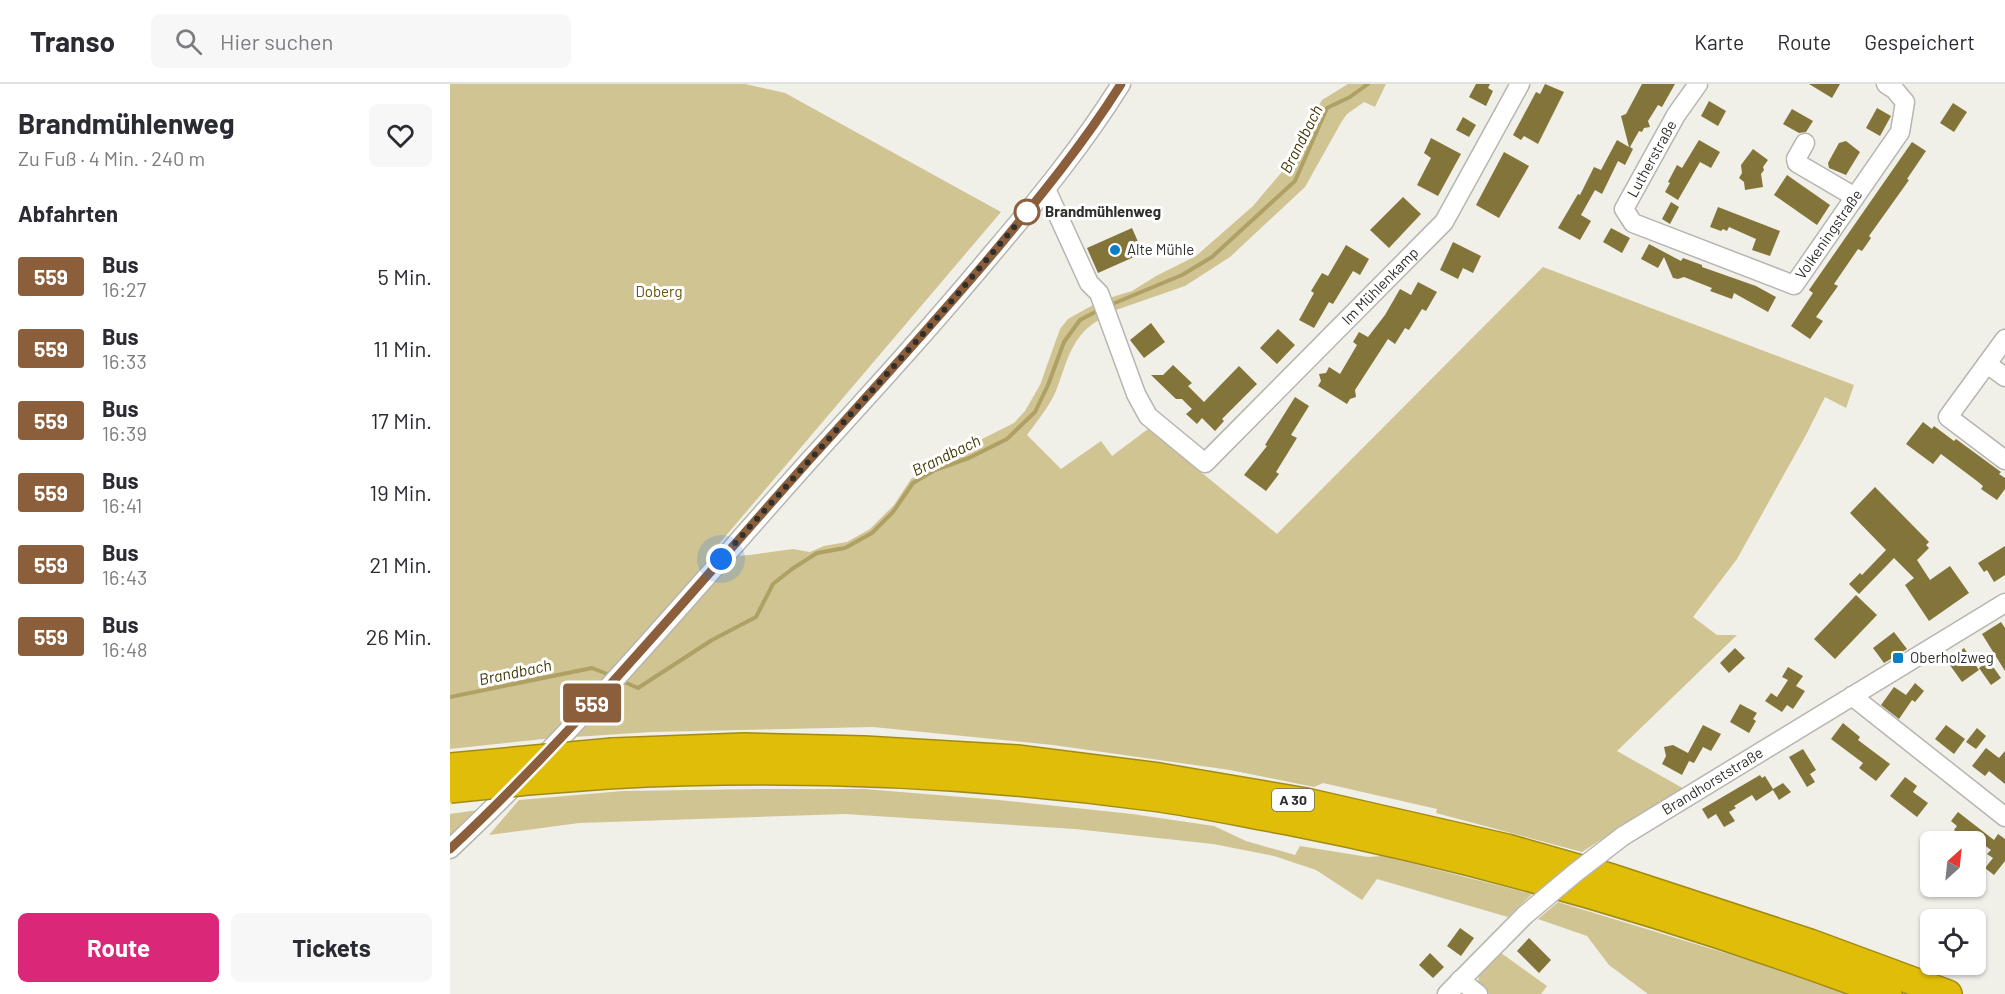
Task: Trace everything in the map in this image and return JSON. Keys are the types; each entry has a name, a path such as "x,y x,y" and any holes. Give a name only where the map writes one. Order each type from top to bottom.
{"highway":[{"name":"A 30","path":"450,789 528,780 610,764 765,748 864,750 1017,759 1159,777 1306,802 1507,848 1612,878 1810,943 1948,994"},
{"name":"A 30","path":"450,767 610,764 746,770 864,771 1012,781 1166,799 1346,832 1503,870 1613,901 1803,962 1888,994"}],"street":[{"path":"450,849 480,821 599,696 939,316 1046,189 1121,84"},
{"name":"Im Mühlenkamp","path":"1046,189 1089,283 1099,293 1136,394 1148,416 1206,463 1444,222 1520,84"},
{"name":"Lutherstraße","path":"1681,242 1634,223 1624,209 1676,115 1698,84"},
{"name":"Volkeningstraße","path":"1681,242 1794,285 1900,132 1905,102 1894,89 1886,84"},
{"path":"1805,143 1796,159 1797,163 1855,197"},
{"path":"2005,339 1948,417 2005,460"},
{"path":"1987,364 2005,377"},
{"name":"Brandhorststraße","path":"1446,994 1525,915 1623,836 2005,603"},
{"path":"1852,696 2005,817"},
{"path":"1460,980 1478,994"}],"green space":[{"name":"Doberg","path":"450,84 745,84 785,93 1001,212 707,558 793,549 810,552 824,546 847,542 870,529 894,505 911,479 942,459 1014,423 1025,411 1040,385 1060,329 1068,319 1093,305 1099,306 1103,318 1092,324 1077,340 1053,397 1027,435 1061,469 1101,441 1112,456 1148,429 1277,534 1543,267 1854,385 1846,408 1825,397 1737,559 1693,617 1717,635 1737,635 1617,751 1686,790 1582,852 1436,813 1437,809 1323,783 1314,787 1230,770 1053,745 873,727 651,732 543,739 450,749"},
{"path":"1348,84 1386,84 1375,107 1364,102 1347,114 1305,187 1230,257 1185,286 1113,311 1109,298 1132,291 1196,256 1253,206 1298,153 1314,113 1322,100"},
{"path":"864,789 1132,814 1214,826 1246,841 1295,855 1300,846 1368,857 1383,856 1532,894 1508,917 1377,879 1362,900 1316,870 1274,856 1213,844 1075,829 845,814 579,823 489,835 519,800 623,791"},
{"path":"478,810 450,837 450,814"},
{"path":"1558,902 1787,972 1846,994 1648,994 1609,965 1587,936 1538,919"},
{"path":"1501,953 1547,986 1541,994 1489,994 1478,983 1479,975"}],"building":[{"path":"1476,84 1490,84 1488,88 1493,91 1486,106 1469,97"},
{"path":"1545,84 1564,92 1538,144 1524,136 1521,140 1513,135 1536,92 1540,94"},
{"path":"1642,84 1675,84 1662,107 1658,105 1648,121 1650,127 1644,128 1642,132 1639,131 1630,147 1633,149 1625,165 1618,161 1602,194 1595,190 1581,215 1591,221 1580,240 1558,228 1578,194 1580,195 1594,167 1601,170 1617,140 1629,147 1621,116 1626,114"},
{"path":"1809,84 1840,84 1832,98"},
{"path":"1709,101 1726,111 1718,126 1701,116"},
{"path":"1953,103 1967,112 1954,132 1940,123"},
{"path":"1877,108 1891,116 1880,136 1866,128"},
{"path":"1792,109 1813,121 1806,132 1799,133 1783,124"},
{"path":"1463,117 1476,125 1469,137 1456,130"},
{"path":"1431,138 1461,154 1438,196 1417,185 1431,158 1424,153"},
{"path":"1699,140 1720,152 1711,168 1700,162 1678,200 1665,192 1670,183 1668,182 1677,165 1682,168"},
{"path":"1846,141 1860,152 1846,175 1829,168 1828,163 1839,143"},
{"path":"1912,142 1926,151 1907,179 1909,180 1869,236 1871,238 1862,251 1858,249 1834,284 1838,286 1816,317 1823,321 1810,339 1791,326 1813,293 1809,290"},
{"path":"1753,149 1768,160 1761,174 1763,187 1745,190 1744,182 1739,178 1742,173 1741,165"},
{"path":"1504,152 1529,166 1499,218 1476,205"},
{"path":"1787,175 1830,205 1817,225 1774,195"},
{"path":"1403,197 1421,214 1389,248 1370,230"},
{"path":"1671,202 1679,207 1670,224 1662,219"},
{"path":"1718,207 1780,231 1770,256 1752,250 1756,239 1729,227 1727,231 1723,229 1721,231 1710,227"},
{"name":"Alte Mühle","path":"1132,228 1143,253 1098,273 1087,248"},
{"path":"1611,228 1630,238 1622,253 1603,242"},
{"path":"1453,242 1481,256 1473,273 1463,268 1458,279 1440,270"},
{"path":"1649,244 1681,261 1683,258 1702,265 1702,267 1756,286 1776,297 1768,312 1734,293 1732,299 1710,291 1712,288 1684,277 1673,278 1664,257 1658,268 1641,259"},
{"path":"1346,245 1369,259 1360,275 1353,271 1333,304 1329,302 1314,328 1299,320 1314,293 1311,291 1322,273 1328,276"},
{"path":"1418,282 1437,292 1426,311 1422,309 1409,330 1405,328 1395,344 1388,339 1355,390 1356,397 1350,399 1347,404 1318,386 1321,381 1319,374 1326,373 1329,367 1340,374 1357,345 1353,342 1359,332 1368,337 1385,315 1400,289 1411,295"},
{"path":"1151,323 1165,342 1144,358 1130,340"},
{"path":"1278,329 1295,345 1277,364 1260,348"},
{"path":"1173,365 1192,383 1188,386 1204,402 1239,366 1257,384 1222,419 1224,421 1215,431 1202,418 1197,424 1186,414 1192,409 1182,399 1176,399 1151,375 1163,375"},
{"path":"1295,397 1309,406 1291,435 1297,438 1276,472 1279,474 1266,491 1244,475 1267,446 1265,445"},
{"path":"1923,422 1932,429 1934,426 1954,441 1956,439 2001,472 1999,474 2005,478 2005,489 1997,500 1981,489 1983,486 1977,481 1941,454 1933,464 1906,444"},
{"path":"1875,487 1929,542 1926,545 1929,548 1917,560 1930,580 1950,566 1969,593 1929,621 1905,585 1914,578 1894,558 1859,594 1849,584 1860,573 1862,575 1886,550 1850,513"},
{"path":"2005,546 2005,575 1994,582 1987,570 1984,572 1978,563"},
{"path":"1856,595 1877,615 1835,659 1814,639"},
{"path":"2001,622 2005,628 2005,671 1982,634"},
{"path":"1894,632 1907,649 1884,663 1873,648"},
{"path":"1735,648 1745,658 1729,673 1720,663"},
{"path":"1964,648 1979,670 1962,682 1947,661"},
{"path":"1989,661 2001,678 1991,685 1979,668"},
{"path":"1788,667 1803,676 1796,686 1805,691 1793,709 1787,705 1782,712 1765,701 1771,693 1777,697 1788,680 1782,677"},
{"path":"1915,683 1924,691 1915,702 1912,700 1899,719 1881,705 1894,687 1906,695"},
{"path":"1740,704 1757,713 1753,719 1756,721 1749,733 1730,722"},
{"path":"1843,723 1860,737 1858,740 1890,764 1876,781 1859,768 1863,763 1831,739"},
{"path":"1703,725 1721,734 1711,751 1703,747 1694,763 1689,761 1682,775 1662,764 1666,756 1664,747 1673,745 1688,753"},
{"path":"1946,725 1965,739 1954,754 1935,739"},
{"path":"1977,728 1986,736 1976,749 1966,742"},
{"path":"1986,748 1999,758 2005,751 2005,784 1989,771 1985,776 1972,766"},
{"path":"1803,749 1816,770 1810,774 1815,782 1807,787 1789,757"},
{"path":"1760,775 1762,778 1765,776 1773,789 1783,783 1791,792 1779,800 1773,790 1756,801 1752,795 1734,806 1736,808 1729,812 1735,821 1724,827 1716,814 1708,819 1702,809"},
{"path":"1905,777 1917,786 1913,792 1928,803 1917,817 1890,796"},
{"path":"1958,812 1982,831 1955,831 1957,826 1951,821"},
{"path":"1986,834 1994,840 1998,834 2005,839 2005,861 1994,875 1986,869 1993,858 1987,854 1991,850 1986,846"},
{"path":"1460,928 1474,938 1461,956 1447,946"},
{"path":"1529,938 1551,960 1539,973 1517,951"},
{"path":"1430,953 1444,967 1433,978 1419,965"}],"waterway":[{"name":"Brandbach","path":"1110,305 1182,275 1212,257 1295,181 1327,108 1350,97 1368,84"},
{"name":"Brandbach","path":"622,681 638,688 712,640 756,617 773,584 817,553 845,548 872,533 893,512 913,483 935,470 969,458 1007,439 1035,412 1064,342 1080,320 1101,309"},
{"name":"Brandbach","path":"450,697 592,668 610,675"}],"bus line":[{"name":"559","path":"450,849 480,821 599,696 939,316 1028,212 1121,84"}],"place":[{"name":"Brandmühlenweg","path":"1027,212"},
{"name":"Alte Mühle","path":"1115,250"},
{"name":"Oberholzweg","path":"1898,658"}],"route":[{"path":"721,559 939,316 1027,212"}]}
